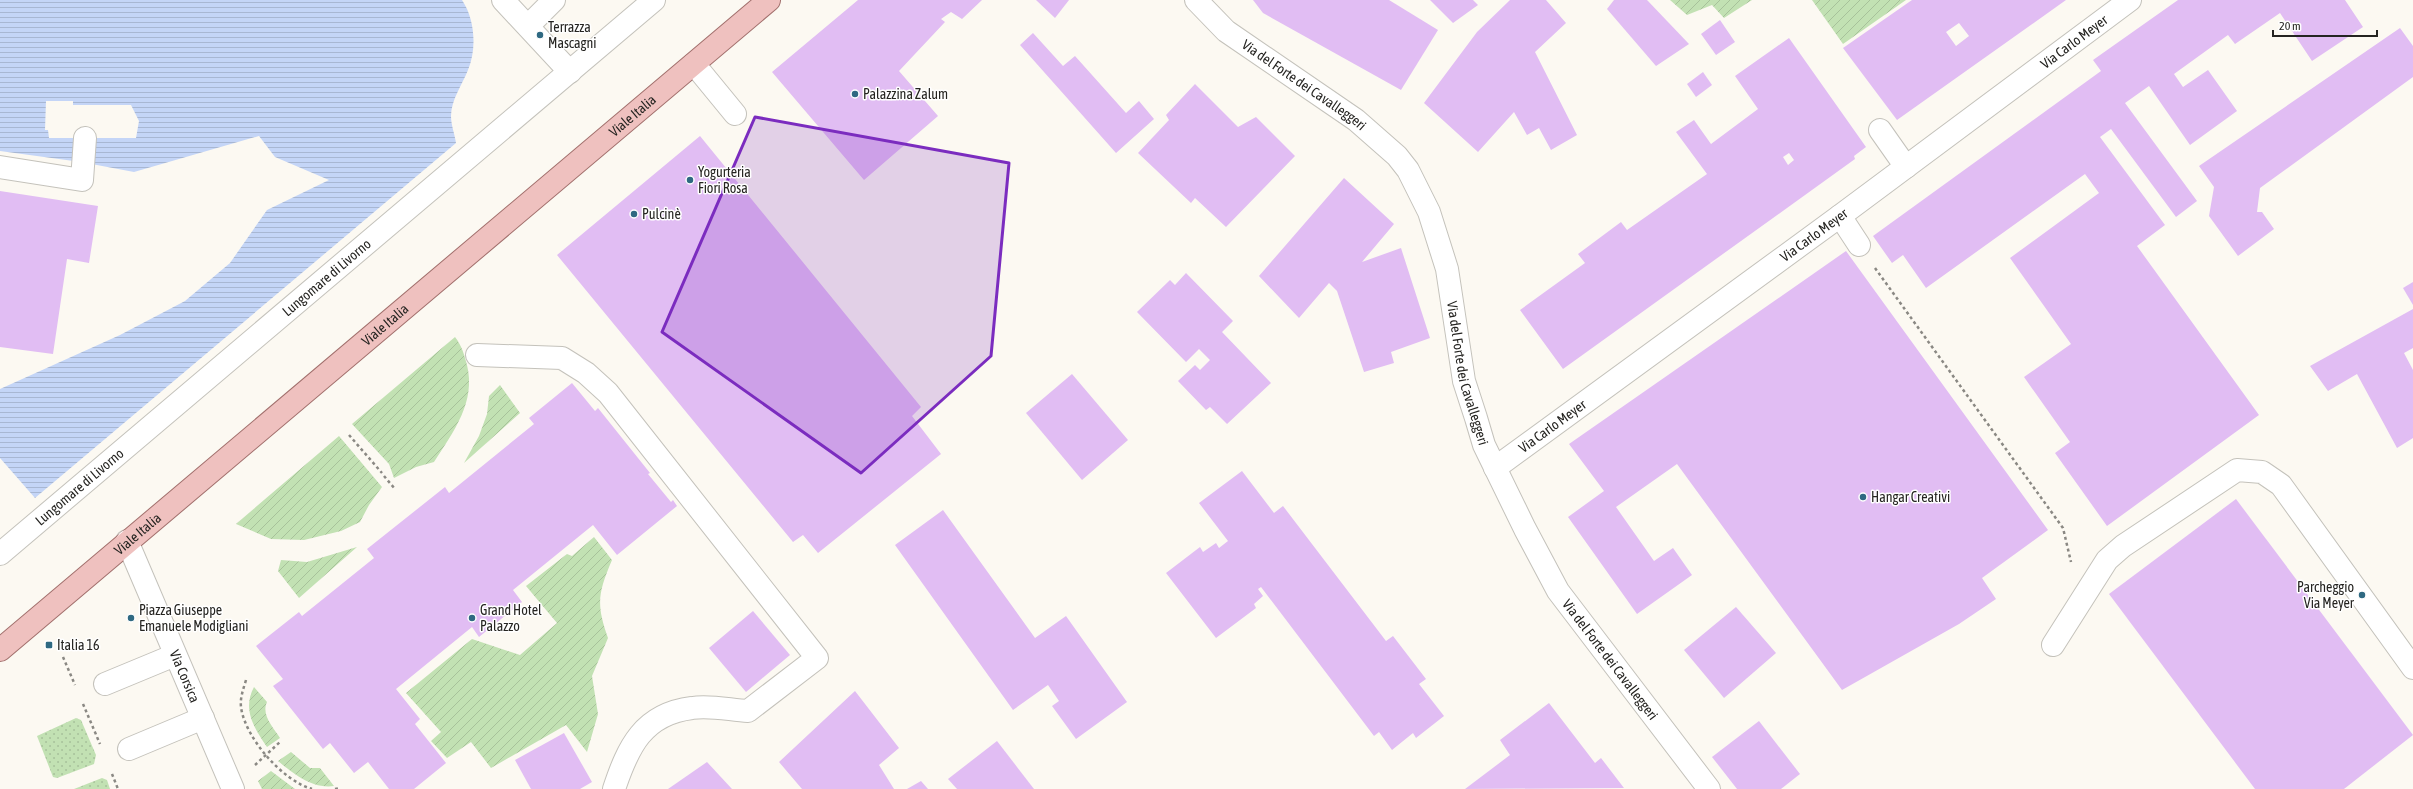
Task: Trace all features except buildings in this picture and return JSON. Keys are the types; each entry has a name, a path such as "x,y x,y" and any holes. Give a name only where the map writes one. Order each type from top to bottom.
{"main road":[{"name":"Viale Italia","path":"0,650 127,541 770,0"}],"street":[{"path":"503,0 570,72"},
{"path":"528,26 554,0"},
{"name":"Lungomare di Livorno","path":"0,554 654,0"},
{"name":"Via del Forte dei Cavalleggeri","path":"1196,0 1226,31 1356,120 1378,138 1397,156 1414,180 1429,212 1447,269 1464,381 1484,445 1495,468 1558,591 1709,789"},
{"name":"Via Carlo Meyer","path":"1495,468 1840,216 2130,0"},
{"path":"694,64 736,114"},
{"path":"1880,130 1906,167"},
{"path":"0,167 82,180 85,162 85,138"},
{"path":"1840,216 1859,245"},
{"path":"477,355 562,358 586,373 608,393 817,658 748,710 692,708 659,719 642,730 624,761 614,789"},
{"path":"2054,645 2079,601 2107,560 2122,546 2237,470 2262,472 2281,485 2413,668"},
{"name":"Via Corsica","path":"127,541 233,789"},
{"path":"105,684 175,655"},
{"path":"129,749 203,718"}],"path":[{"path":"1859,245 2063,528 2079,601"},
{"path":"349,435 382,473"},
{"path":"384,476 395,489"},
{"path":"246,680 241,697 241,709 260,749 283,773 305,787 312,789"},
{"path":"82,702 106,759 129,749"},
{"path":"335,789 340,788"}],"highlighted area":[{"path":"755,117 1009,163 991,356 861,473 662,332"}],"green space":[{"path":"1670,0 1752,0 1724,18 1712,5 1687,15"},
{"path":"1812,0 1906,0 1843,44"},
{"path":"455,337 464,354 469,379 466,404 461,416 449,439 434,462 416,467 394,478 389,464 352,424"},
{"path":"500,385 520,413 464,463 479,436 487,414 489,396"},
{"path":"339,436 382,487 369,505 360,522 341,531 304,540 271,539 236,524"},
{"path":"594,537 612,560 601,590 600,607 608,638 592,676 598,714 587,752 566,725 491,768 471,742 447,758 431,741 441,732 406,693 472,639 520,655 557,623 526,586 567,554 572,556"},
{"path":"357,547 299,598 278,571 281,560 307,562"},
{"path":"254,687 267,702 267,716 280,738 267,747 254,725 249,711 249,703"},
{"path":"76,718 81,720 96,755 94,764 57,778 53,777 37,736"},
{"path":"291,752 310,768 320,768 334,786 318,785 304,780 278,761"},
{"path":"271,771 295,789 262,789 258,781"},
{"path":"102,778 107,780 110,789 74,789"}],"water":[{"path":"0,0 462,0 470,16 473,34 473,53 468,70 451,110 456,143 35,498 0,458 0,389 120,335 185,301 230,263 267,210 329,180 275,157 259,136 134,172 81,162 0,151","holes":["46,101 73,101 73,105 131,105 139,121 136,138 49,138 48,130 45,130"]}],"place":[{"name":"Terrazza Mascagni","path":"540,35"},
{"name":"Palazzina Zalum","path":"855,94"},
{"name":"Yogurteria Fiori Rosa","path":"690,180"},
{"name":"Pulcinè","path":"634,214"},
{"name":"Hangar Creativi","path":"1863,497"},
{"name":"Parcheggio Via Meyer","path":"2362,595"},
{"name":"Piazza Giuseppe Emanuele Modigliani","path":"131,618"},
{"name":"Grand Hotel Palazzo","path":"472,618"},
{"name":"Italia 16","path":"49,645"}]}
